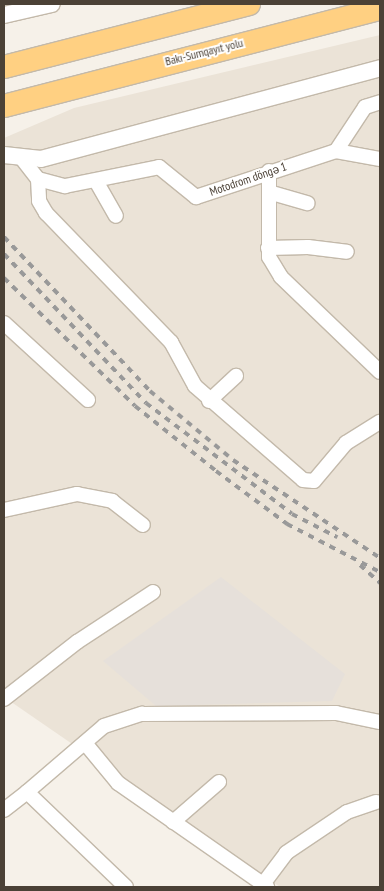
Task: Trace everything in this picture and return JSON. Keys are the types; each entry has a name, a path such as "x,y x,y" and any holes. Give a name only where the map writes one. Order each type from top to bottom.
{"highway":[{"path":"11,64 249,4"},
{"name":"Bakı-Sumqayıt yolu","path":"4,106 28,97 380,9"}],"street":[{"path":"4,15 52,4"},
{"path":"4,155 23,160 380,68"},
{"path":"380,102 365,107 336,151 380,160"},
{"name":"Motodrom döngə 1","path":"38,179 65,186 159,167 196,197 269,171 336,151"},
{"path":"23,160 38,179 39,201 46,213 171,342 188,377 209,401 309,482 318,478 346,443 380,422"},
{"path":"269,171 272,194 268,248 281,277 380,372"},
{"path":"96,181 116,216"},
{"path":"272,194 308,203"},
{"path":"268,248 308,246 347,252"},
{"path":"4,323 88,400"},
{"path":"209,401 236,376"},
{"path":"4,510 77,494 112,501 143,525"},
{"path":"4,699 77,642 153,592"},
{"path":"4,810 116,720 142,714 336,713 380,722"},
{"path":"85,744 118,783 265,886 286,853 347,812 376,802"},
{"path":"173,822 218,782"},
{"path":"28,792 126,887"}],"shaded area":[{"path":"380,35 380,887 280,887 4,697 4,138 74,108"},
{"path":"221,577 345,674 332,701 156,706 103,661"}],"railway":[{"path":"4,237 150,391 233,460 380,558"},
{"path":"4,254 146,403 292,514 337,537"},
{"path":"4,278 135,406 216,471 287,524 380,572"},
{"path":"360,565 380,583"}]}
